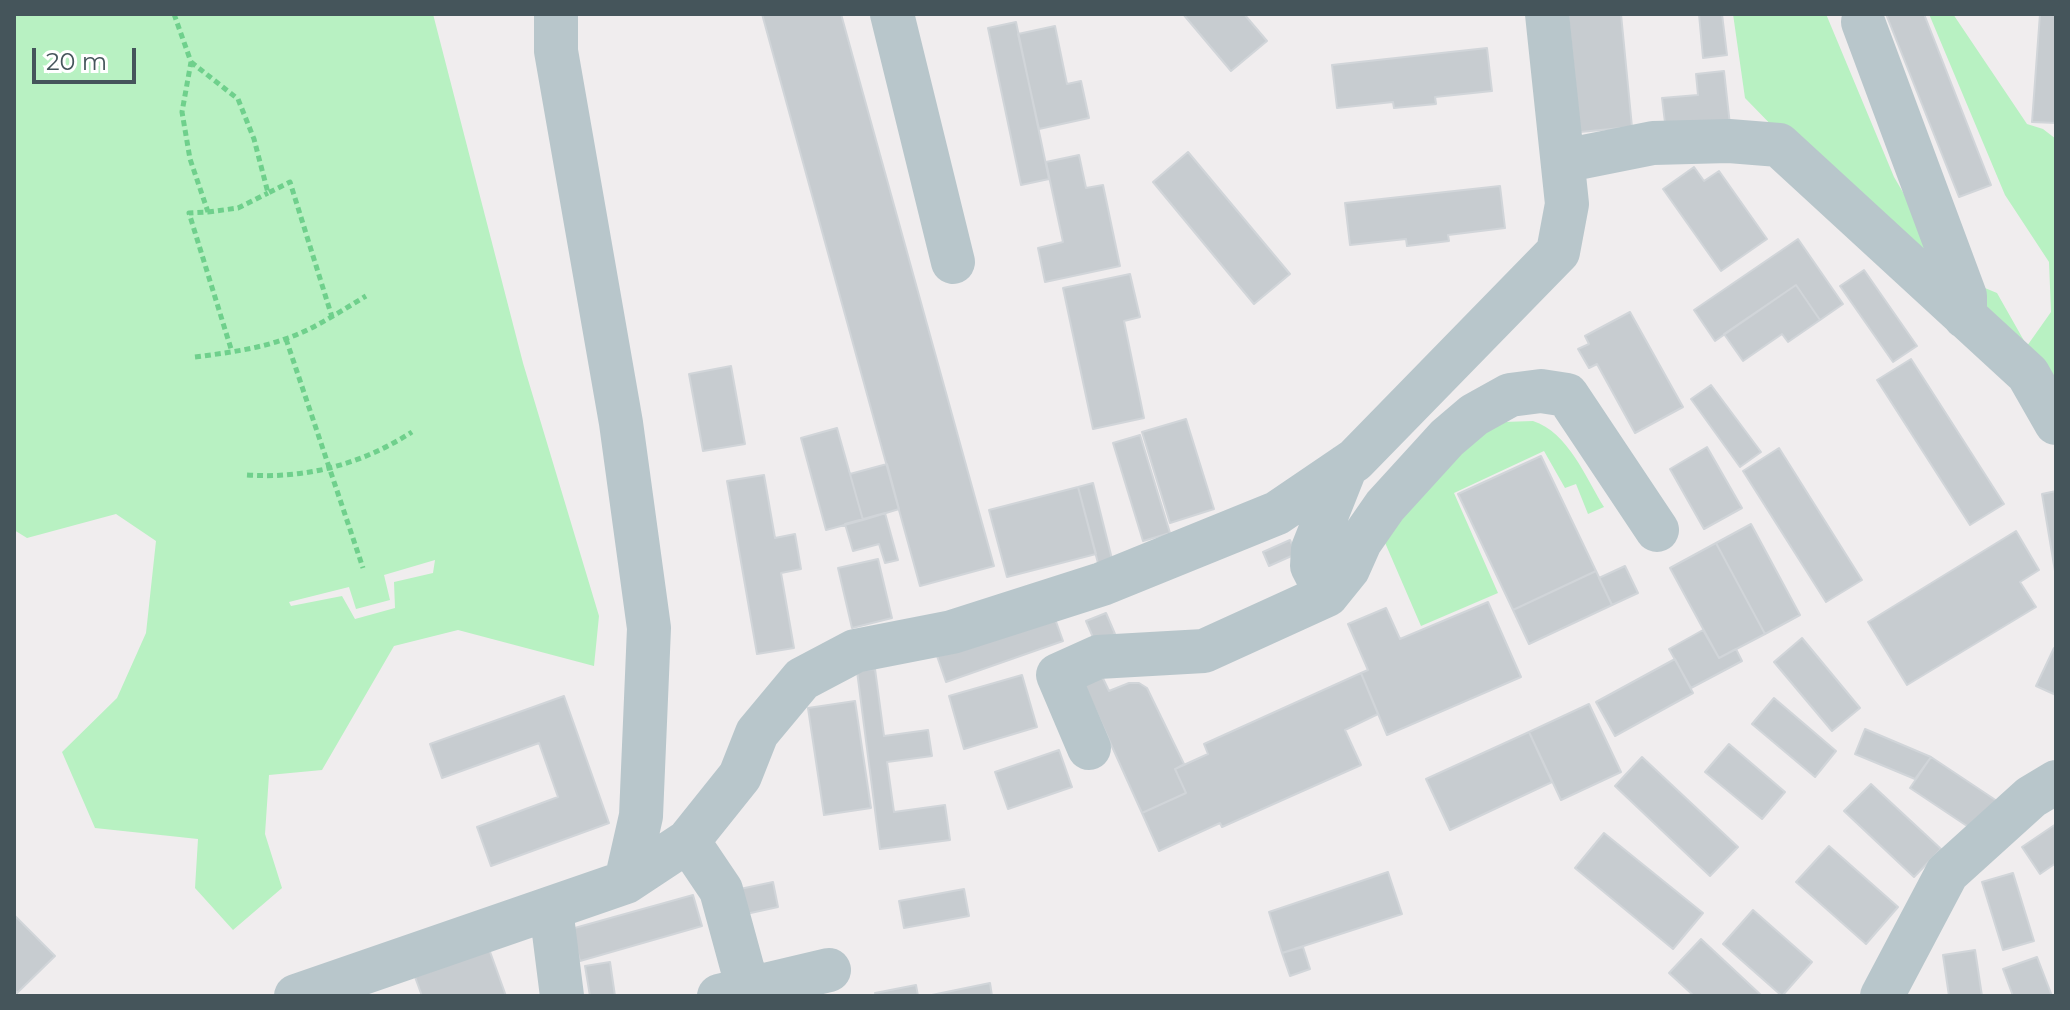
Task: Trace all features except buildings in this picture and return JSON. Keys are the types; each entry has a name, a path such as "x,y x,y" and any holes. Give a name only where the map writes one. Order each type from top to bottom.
{"street":[{"path":"556,14 556,51 621,423 649,628 641,816 626,882"},
{"path":"892,14 953,262"},
{"path":"296,996 626,882 688,841 740,776 757,733 802,679 855,651 952,632 1102,584 1277,513 1346,466 1558,252 1567,204 1547,14"},
{"path":"1863,22 1965,296 1965,317"},
{"path":"1563,161 1653,143 1729,141 1779,145 2028,374 2056,423"},
{"path":"1089,748 1058,675 1098,657 1204,651 1327,595 1348,569 1360,542 1385,506 1447,438 1474,415 1510,395 1541,391 1567,395 1657,530"},
{"path":"1327,595 1312,566 1313,549 1346,466"},
{"path":"1882,996 1947,873 2031,797 2056,782"},
{"path":"688,841 721,890 734,992 829,970"},
{"path":"551,909 562,996"}],"path":[{"path":"174,14 191,62 182,112 190,159 208,212"},
{"path":"191,62 238,99 254,139 268,193"},
{"path":"232,352 189,213 238,208 290,182 332,317"},
{"path":"195,357 286,339 332,317 366,296"},
{"path":"286,339 363,568"},
{"path":"247,475 297,475 332,469 388,447 412,432"}],"green space":[{"path":"14,14 433,14 523,363 599,616 594,666 458,630 394,646 322,770 269,775 265,834 282,888 233,930 195,888 198,839 95,828 62,752 117,698 146,633 156,541 116,514 27,538 14,530","holes":["435,560 433,573 394,582 395,608 355,619 342,596 291,606 289,602 349,587 356,609 390,600 384,575"]},
{"path":"1733,14 1826,14 1894,177 1931,240 1940,273 1781,135 1745,98"},
{"path":"1929,14 1953,14 2027,124 2043,129 2056,139 2056,403 1979,308 1980,286 1997,293 2027,346 2051,312 2049,262 2005,195"},
{"path":"1533,421 1566,445 1604,507 1588,514 1576,484 1565,488 1544,451 1454,493 1498,593 1421,626 1383,538 1482,428 1503,422"}]}
